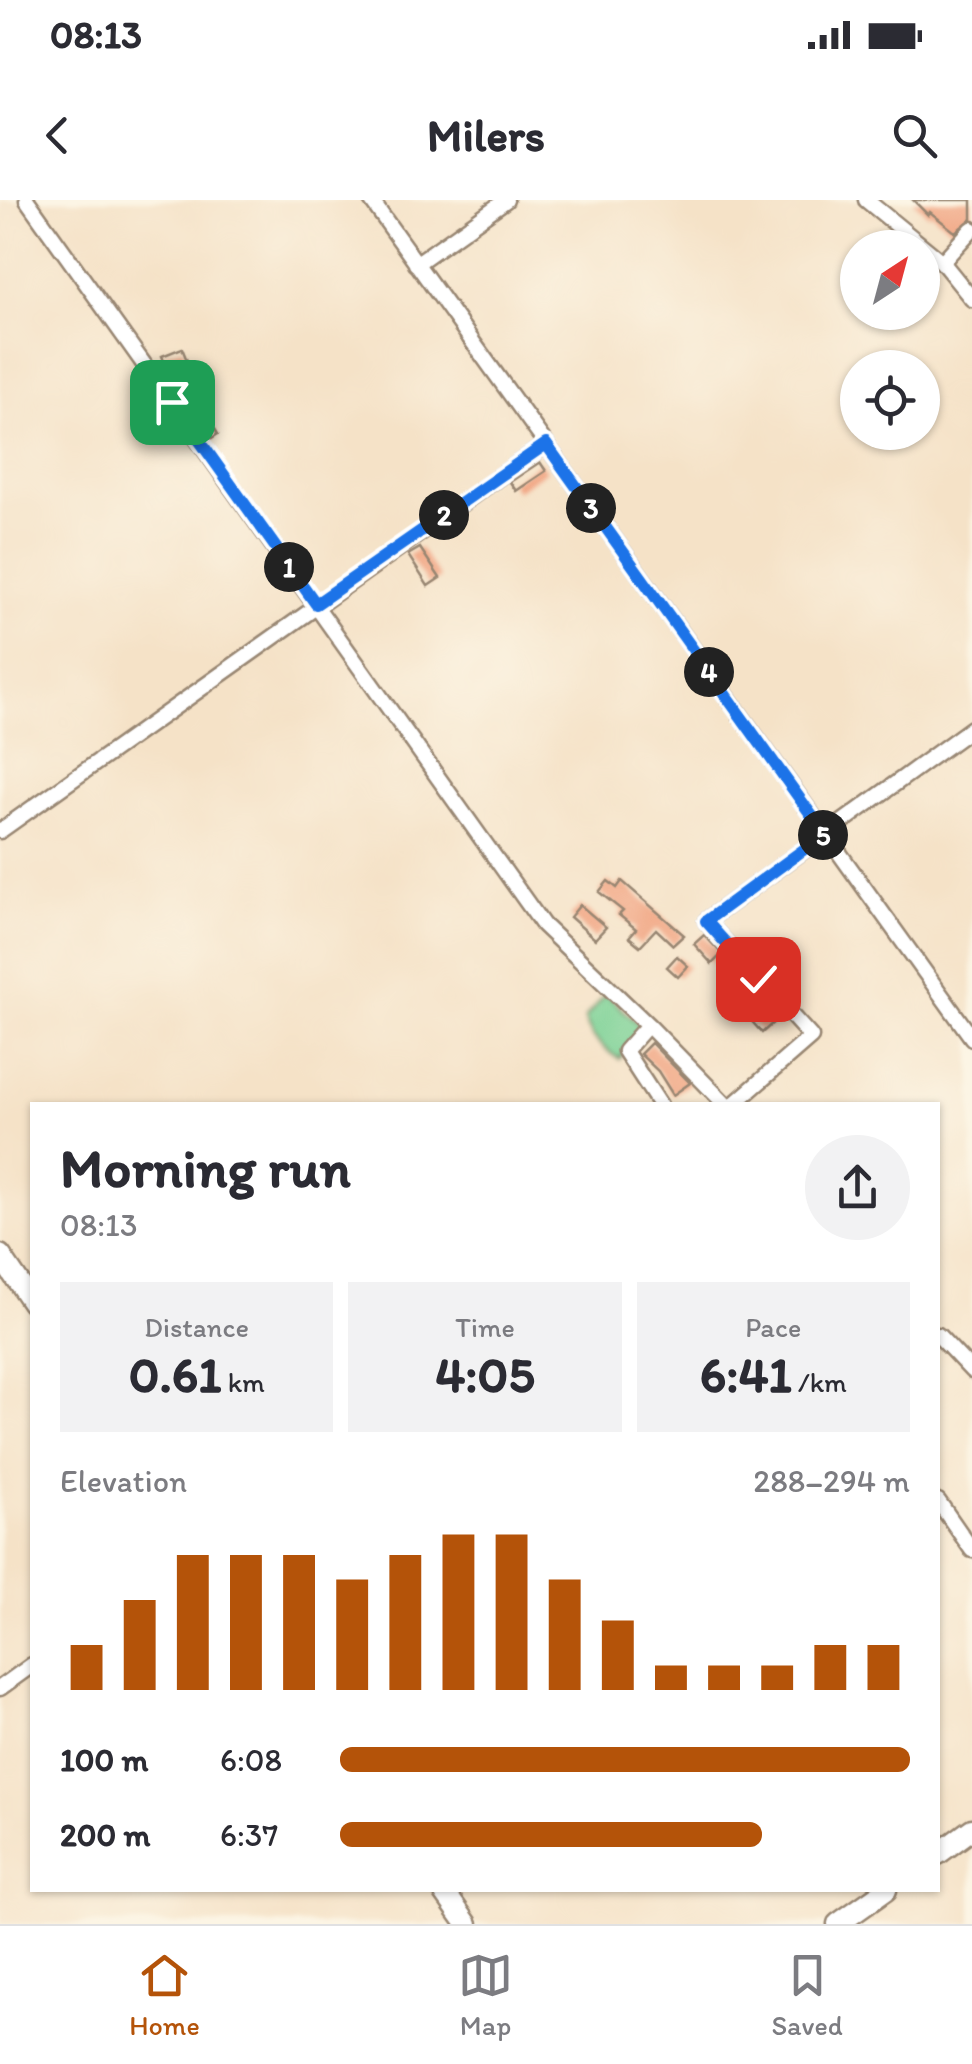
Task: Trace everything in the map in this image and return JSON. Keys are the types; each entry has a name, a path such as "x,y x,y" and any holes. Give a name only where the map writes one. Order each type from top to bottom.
{"street":[{"path":"27,200 543,925 735,1102 811,1037 706,921 972,728"},
{"path":"371,200 972,1038"},
{"path":"416,264 506,200"},
{"path":"866,200 942,262 972,298"},
{"path":"942,262 972,228"},
{"path":"0,831 546,444"},
{"path":"648,1025 625,1052 658,1102"},
{"path":"0,1256 30,1299"},
{"path":"940,1337 972,1370"},
{"path":"940,1504 972,1550"},
{"path":"0,1688 30,1667"},
{"path":"940,1853 972,1829"},
{"path":"444,1892 467,1924"},
{"path":"838,1924 883,1892"}],"green space":[{"path":"606,994 643,1028 619,1059 598,1042 585,1018"}],"building":[{"path":"913,200 972,200 972,219 955,232"},
{"path":"182,348 188,363 168,371 162,356"},
{"path":"199,386 210,414 207,415 218,434 210,439 183,398"},
{"path":"540,462 546,471 516,491 510,482"},
{"path":"420,548 440,578 428,586 408,555"},
{"path":"608,881 617,888 622,881 684,935 673,945 656,929 640,946 629,937 636,929 619,915 623,911 599,892"},
{"path":"580,905 606,927 595,939 570,917"},
{"path":"704,935 722,954 712,964 694,944"},
{"path":"677,956 688,966 678,977 667,967"},
{"path":"754,999 774,1022 762,1033 742,1010"},
{"path":"651,1043 690,1083 673,1095 658,1071 640,1054"}],"route":[{"path":"172,402 316,604 546,444 825,834 706,921 758,979"}]}
